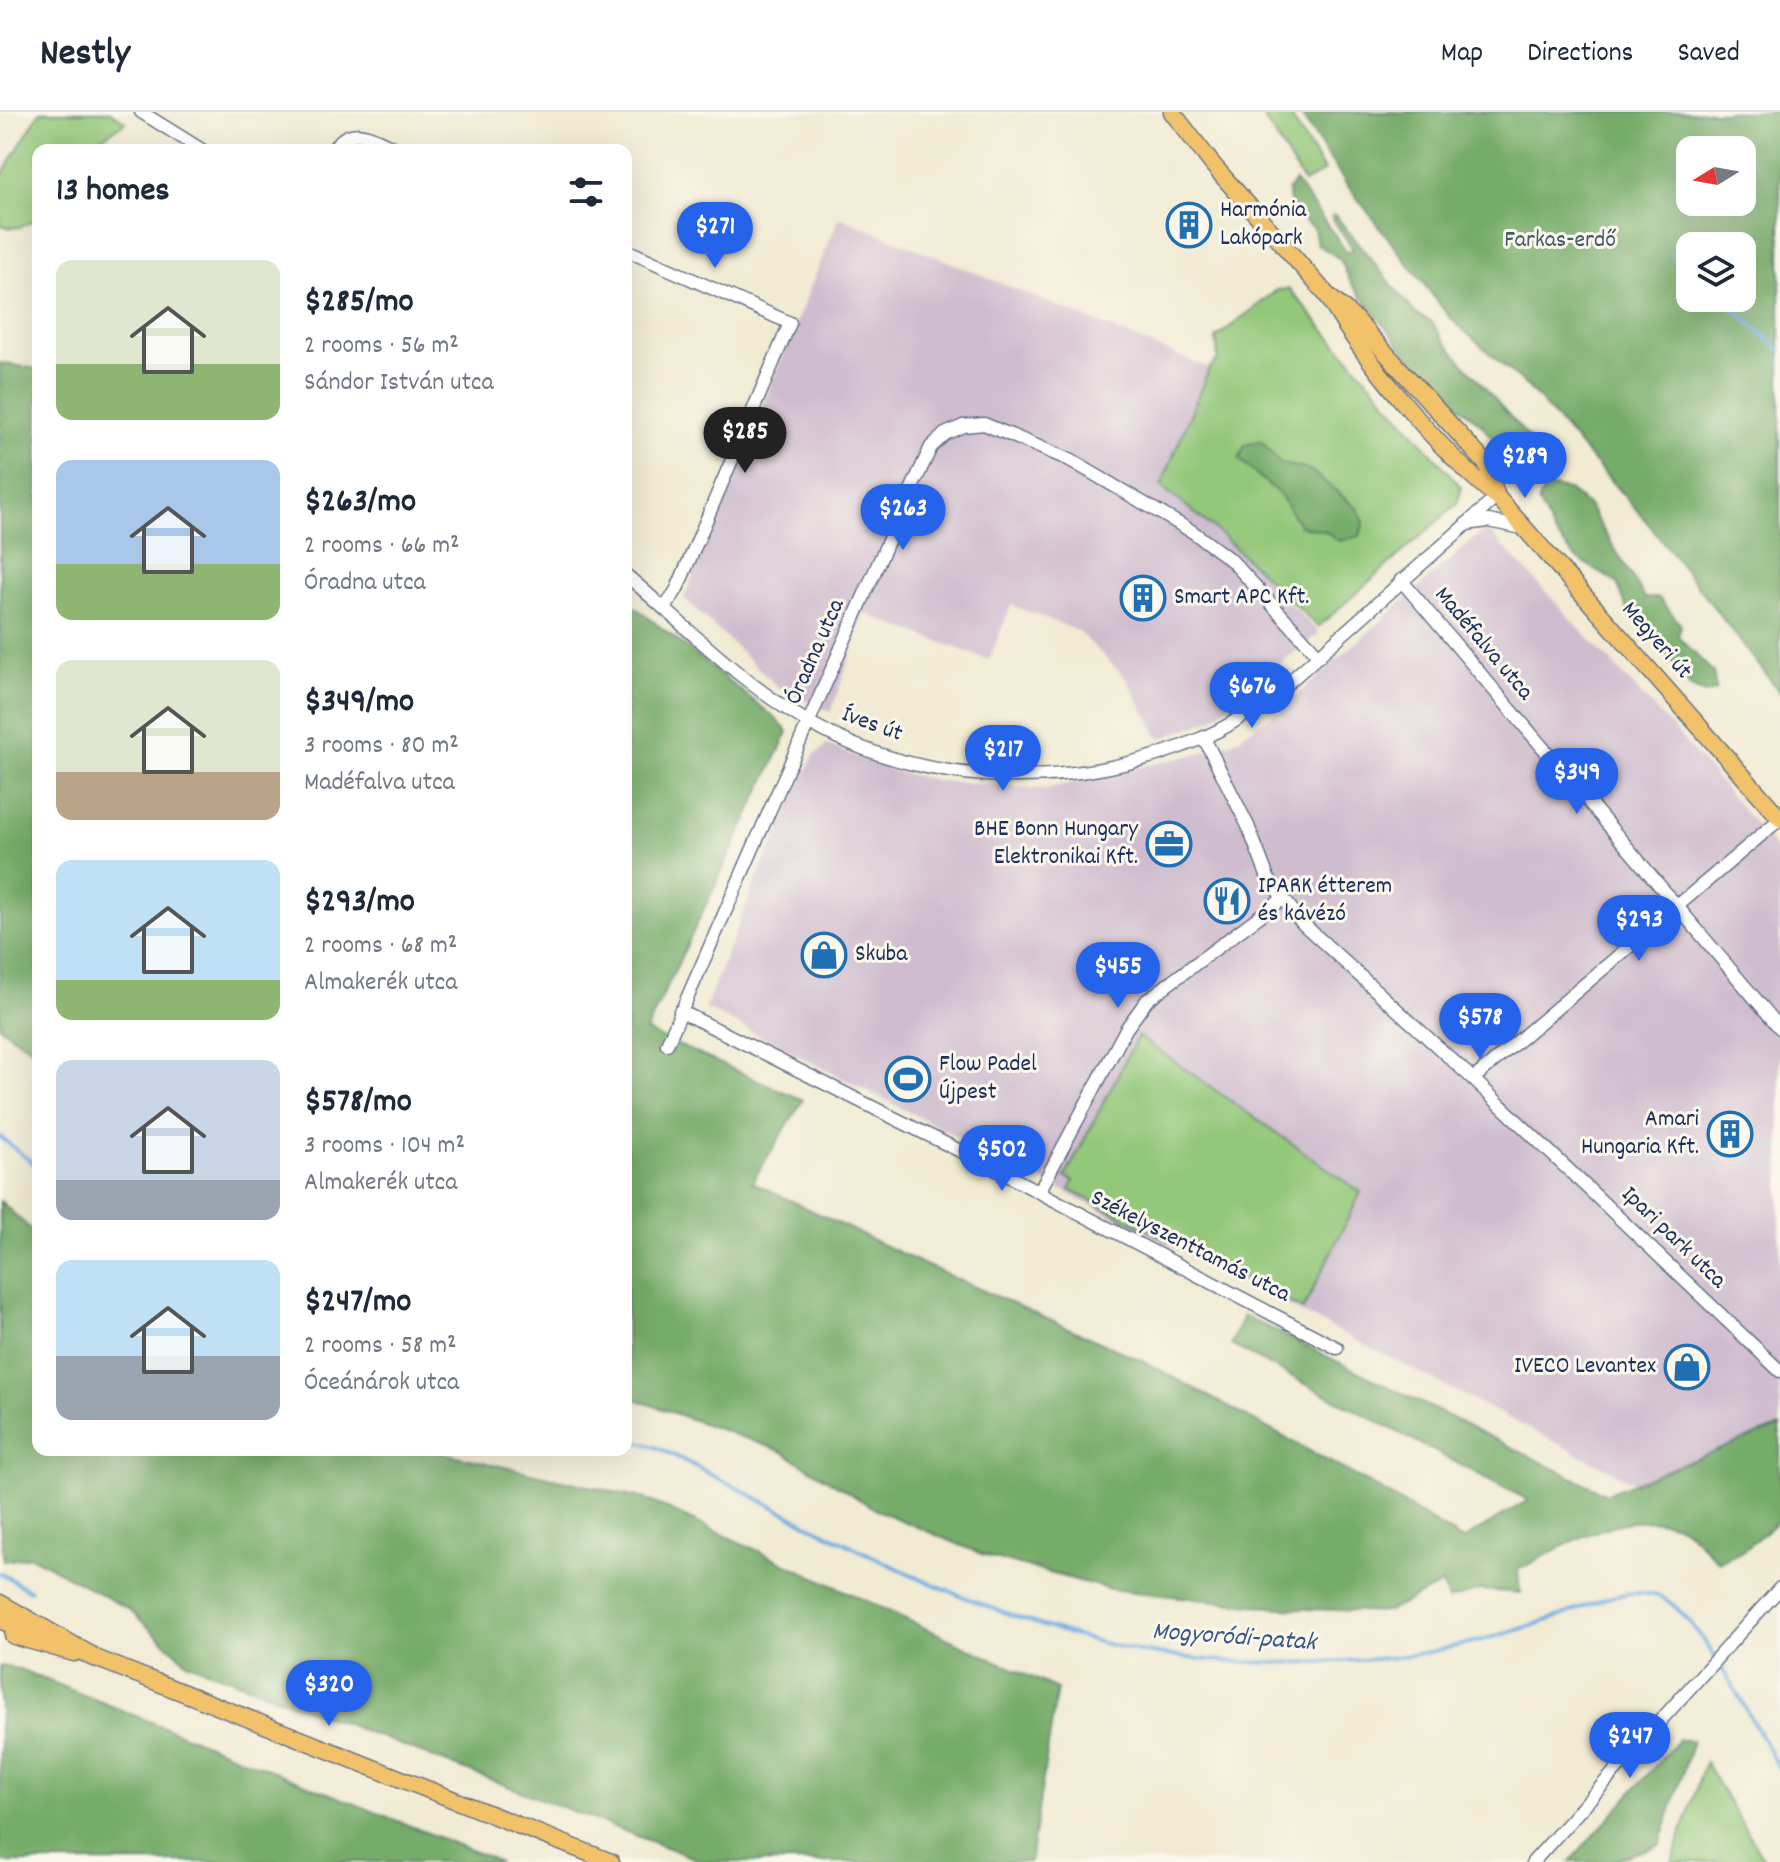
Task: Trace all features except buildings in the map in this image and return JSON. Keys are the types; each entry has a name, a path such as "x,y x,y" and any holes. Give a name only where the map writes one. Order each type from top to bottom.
{"highway":[{"path":"0,1604 93,1657"},
{"path":"0,1619 93,1657"},
{"path":"0,1630 93,1657"}],"main road":[{"name":"Megyeri út","path":"1172,112 1213,165 1327,295 1355,319 1487,465 1497,497 1780,819"},
{"path":"93,1657 611,1862"}],"street":[{"path":"141,112 192,144"},
{"path":"338,144 345,135 357,132 385,144"},
{"path":"632,253 790,323 677,589 665,608"},
{"name":"Óradna utca","path":"667,1044 931,447 945,434 963,426 984,424 1070,460 1169,516 1232,561 1319,656"},
{"name":"Íves út","path":"632,580 736,672 809,723 836,737 921,765 1019,776 1058,776 1105,768 1204,738 1280,690 1497,497"},
{"path":"1463,525 1488,521 1523,528"},
{"name":"Madéfalva utca","path":"1401,580 1780,1028"},
{"name":"Ipari park utca","path":"1204,738 1281,900 1780,1371"},
{"path":"1473,1079 1780,819"},
{"path":"1039,1192 1126,1029 1147,1000 1281,900"},
{"name":"Székelyszenttamás utca","path":"680,1011 1039,1192 1337,1348"},
{"path":"1533,1862 1780,1588"}],"shaded area":[{"path":"839,217 1208,368 1161,486 1223,536 1319,633 1212,719 1160,739 1126,678 1078,631 1011,605 989,660 864,614 831,712 781,690 684,598"},
{"path":"1490,532 1679,735 1780,854 1780,1426 1639,1485 705,1008 759,873 814,755 827,745 893,771 940,781 1045,789 1189,756 1232,742 1284,707 1480,533"}],"green space":[{"path":"40,112 110,112 126,122 92,144 32,144 32,221 29,223 10,228 0,224 0,178"},
{"path":"1260,112 1288,112 1324,171 1304,183"},
{"name":"Farkas-erdő","path":"1299,112 1780,112 1780,692 1647,522 1529,388 1451,319 1347,185"},
{"path":"1295,181 1347,252 1353,249 1331,217 1335,215 1416,314 1432,322 1445,342 1534,444 1537,467 1523,478 1512,471 1498,444 1480,423 1425,377 1351,283 1340,259 1317,244 1314,229 1293,209 1288,191"},
{"path":"1289,289 1462,488 1457,504 1318,627 1223,536 1161,486 1209,369 1218,359 1216,338 1277,290"},
{"path":"0,363 32,368 32,1050 0,1027"},
{"path":"1261,441 1281,464 1310,470 1358,509 1364,522 1360,536 1339,541 1325,531 1300,526 1280,495 1239,459 1245,445"},
{"path":"1546,486 1569,490 1589,507 1645,598 1659,598 1681,625 1678,637 1713,672 1716,690 1705,694 1690,687 1667,654 1628,612 1617,583 1575,557 1554,533 1538,502"},
{"path":"632,605 773,716 788,732 646,1031 803,1100 752,1182 925,1265 1145,1362 1371,1484 1463,1540 1528,1500 1231,1345 1243,1315 1606,1494 1780,1426 1780,1519 1743,1551 1719,1562 1682,1528 1662,1522 1640,1521 1597,1531 1518,1570 1520,1593 1480,1590 1448,1600 1442,1584 1387,1612 1279,1608 1109,1589 986,1556 877,1510 781,1451 632,1398"},
{"path":"1138,1036 1361,1192 1303,1310 1070,1190 1073,1181 1065,1177"},
{"path":"0,1201 32,1230 32,1456 456,1456 646,1499 1057,1689 1030,1862 704,1862 188,1663 128,1609 31,1556 4,1561 0,1522"},
{"path":"0,1666 19,1669 500,1862 0,1862"},
{"path":"1678,1740 1693,1740 1660,1845 1609,1862 1570,1862"},
{"path":"1705,1762 1765,1862 1672,1862"}],"waterway":[{"path":"1672,254 1676,258"},
{"path":"1738,312 1780,350"},
{"name":"Mogyoródi-patak","path":"0,1137 32,1162"},
{"name":"Mogyoródi-patak","path":"632,1439 661,1449 871,1556 979,1603 1091,1640 1164,1655 1276,1663 1388,1658 1493,1637 1618,1595 1644,1593 1658,1596 1673,1605 1708,1646 1780,1770"},
{"path":"0,1573 30,1591"}],"place":[{"name":"Harmónia Lakópark","path":"1189,225"},
{"name":"Smart APC Kft.","path":"1143,598"},
{"name":"BHE Bonn Hungary Elektronikai Kft.","path":"1169,844"},
{"name":"IPARK étterem és kávézó","path":"1227,901"},
{"name":"Skuba","path":"824,955"},
{"name":"Flow Padel Újpest","path":"908,1079"},
{"name":"Amari Hungaria Kft.","path":"1730,1134"},
{"name":"IVECO Levantex","path":"1687,1367"}]}
